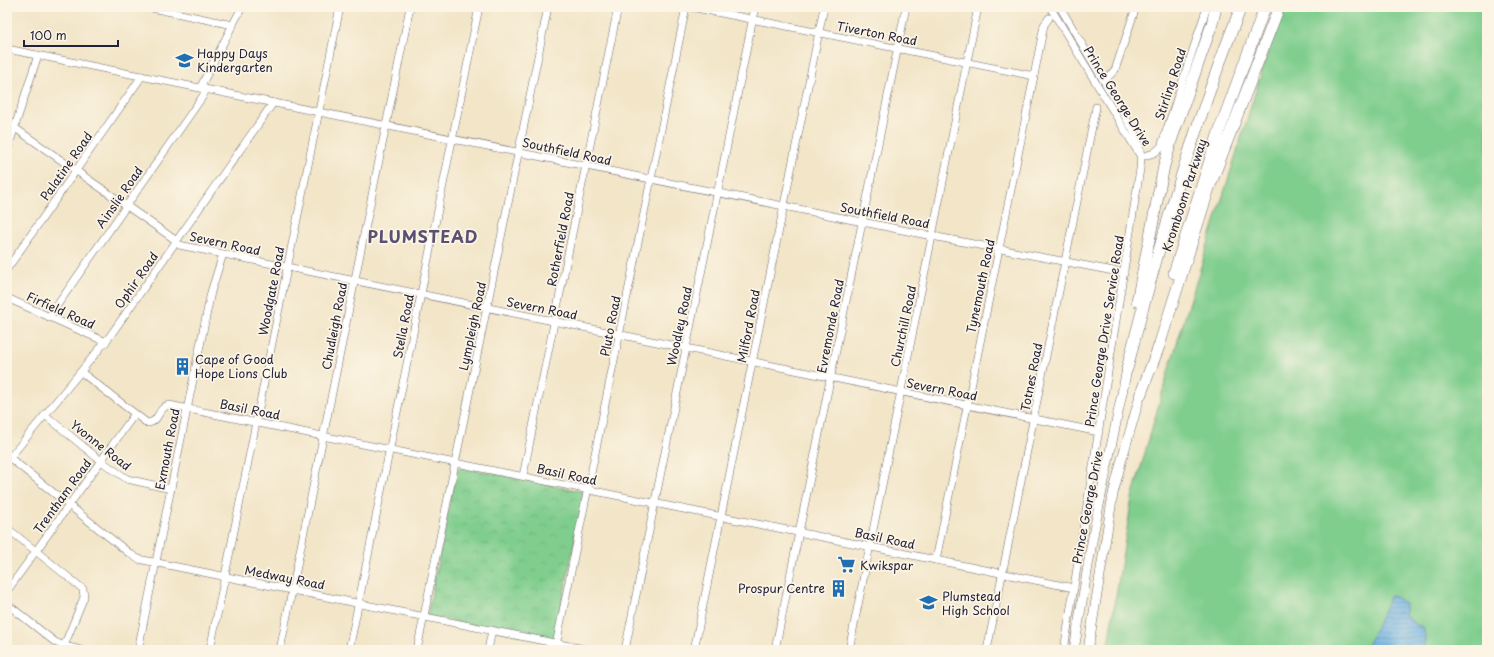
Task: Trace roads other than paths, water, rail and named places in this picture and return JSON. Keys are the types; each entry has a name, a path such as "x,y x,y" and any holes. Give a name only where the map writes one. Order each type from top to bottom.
{"highway":[{"path":"1128,369 1127,355 1164,166 1212,24 1216,7"},
{"path":"1212,24 1221,7"},
{"name":"Kromboom Parkway","path":"1128,369 1153,270 1181,176 1206,100 1241,7"},
{"name":"Kromboom Parkway","path":"1140,396 1173,274 1197,197 1234,88 1265,7"},
{"path":"1140,396 1159,346 1209,188 1279,7"}],"main road":[{"name":"Prince George Drive","path":"1074,650 1094,530 1128,369"},
{"name":"Prince George Drive","path":"1088,650 1114,494 1122,459 1140,396"}],"street":[{"path":"147,7 233,25"},
{"name":"Ainslie Road","path":"49,317 203,96 203,88 242,7"},
{"name":"Woodgate Road","path":"210,650 340,7"},
{"name":"Chudleigh Road","path":"280,650 410,7"},
{"name":"Stella Road","path":"349,650 479,7"},
{"name":"Lympleigh Road","path":"417,650 548,7"},
{"name":"Rotherfield Road","path":"523,476 618,7"},
{"name":"Pluto Road","path":"556,647 686,7"},
{"name":"Tiverton Road","path":"692,7 1034,76"},
{"name":"Woodley Road","path":"625,650 755,7"},
{"name":"Milford Road","path":"694,650 824,7"},
{"name":"Evremonde Road","path":"775,650 906,7"},
{"name":"Churchill Road","path":"849,650 978,7"},
{"name":"Prince George Drive","path":"1050,7 1141,157"},
{"name":"Prince George Drive","path":"1060,7 1139,142 1141,157"},
{"path":"1104,81 1115,70 1136,7"},
{"name":"Stirling Road","path":"1141,157 1154,154 1161,147 1207,7"},
{"name":"Tynemouth Road","path":"936,560 1044,25 1049,18"},
{"name":"Southfield Road","path":"7,49 862,222 1124,273"},
{"path":"7,151 38,55"},
{"name":"Palatine Road","path":"7,269 142,76"},
{"name":"Ophir Road","path":"8,459 106,342 273,103"},
{"name":"Totnes Road","path":"987,650 1096,107"},
{"name":"Severn Road","path":"15,128 179,245 1099,432"},
{"name":"Prince George Drive Service Road","path":"1064,650 1141,157"},
{"name":"Exmouth Road","path":"138,650 210,292 223,254"},
{"name":"Firfield Road","path":"7,298 106,342"},
{"name":"Basil Road","path":"81,372 134,415 149,424 155,421 165,405 187,408 1074,588"},
{"name":"Yvonne Road","path":"46,415 101,461 127,479 171,489"},
{"name":"Trentham Road","path":"7,591 134,415"},
{"name":"Medway Road","path":"8,459 132,556 138,559 492,630 556,647 589,650"},
{"path":"7,528 84,591 84,597 64,646"},
{"path":"7,604 51,639 64,646 82,650"},
{"path":"488,650 492,630"}],"water":[{"path":"1393,595 1405,604 1405,615 1414,624 1423,627 1425,639 1422,650 1365,650 1389,597"}],"place":[{"name":"Happy Days Kindergarten","path":"184,60"},
{"name":"Cape of Good Hope Lions Club","path":"182,366"},
{"name":"Kwikspar","path":"847,565"},
{"name":"Prospur Centre","path":"838,588"},
{"name":"Plumstead High School","path":"929,603"}],"district":[{"name":"PLUMSTEAD","path":"423,236"}]}
